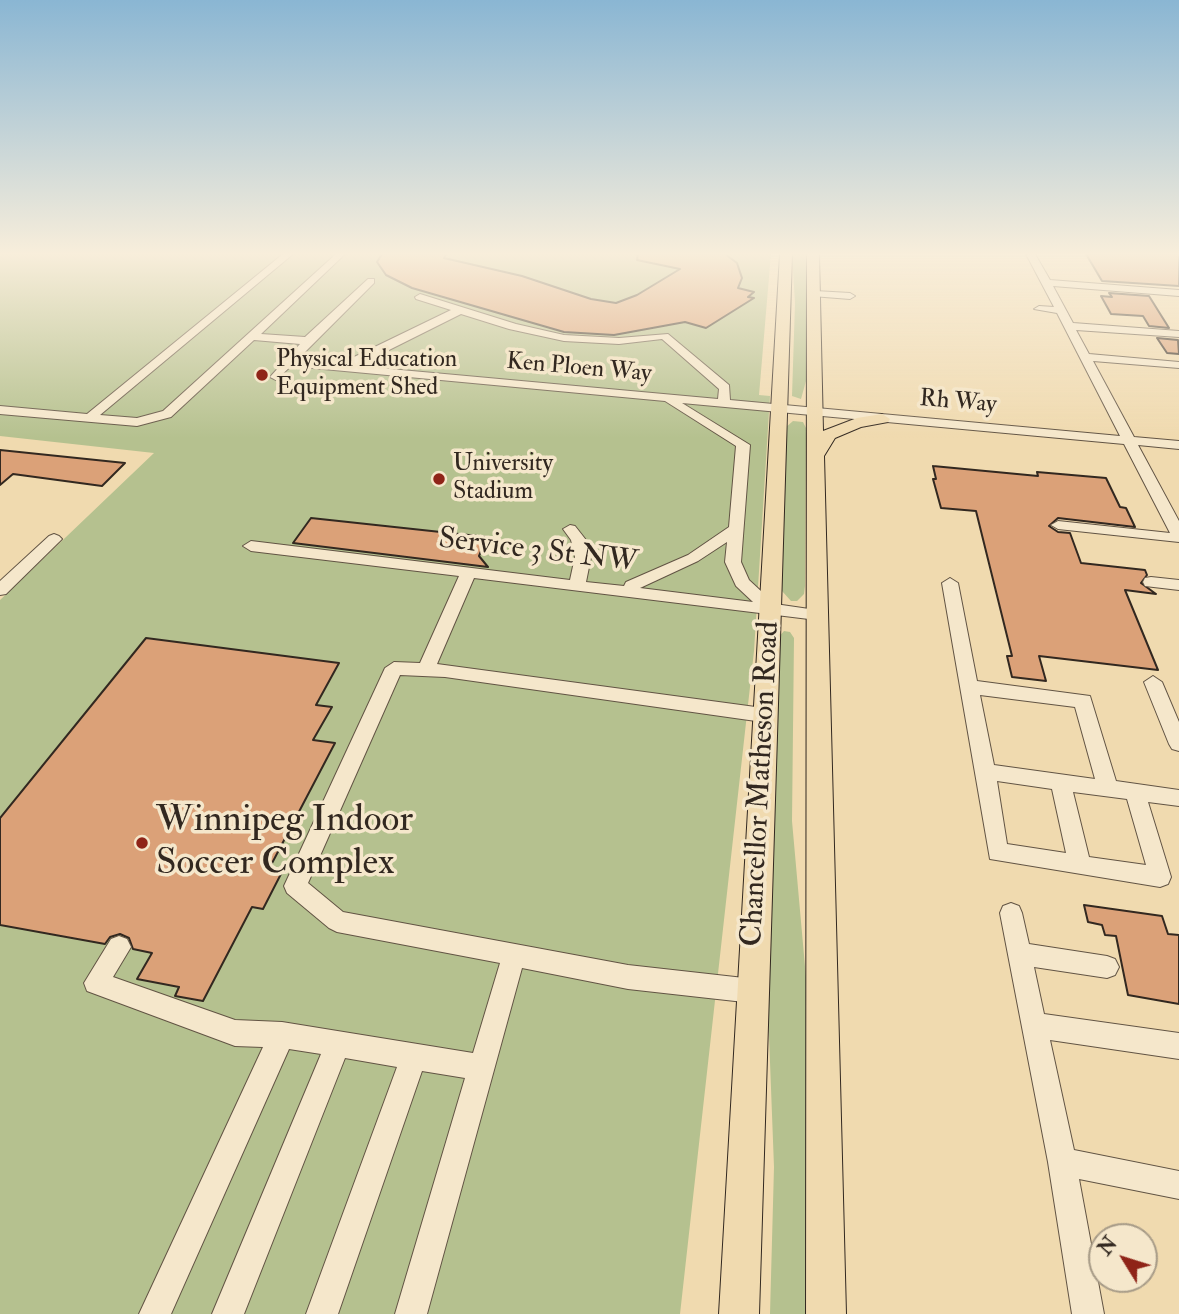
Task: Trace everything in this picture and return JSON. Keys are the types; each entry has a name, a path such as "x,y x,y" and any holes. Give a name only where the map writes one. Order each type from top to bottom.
{"main road":[{"name":"Chancellor Matheson Road","path":"739,1314 763,715 783,315"},
{"name":"Chancellor Matheson Road","path":"815,315 826,1314"},
{"path":"815,457 829,435 850,425 882,419"}],"street":[{"path":"88,419 214,315"},
{"path":"0,410 137,422 167,414 274,315"},
{"path":"276,377 335,315"},
{"path":"348,368 356,360 449,315"},
{"path":"477,315 513,327 564,338 619,341 664,336 725,388 723,404"},
{"path":"1064,315 1133,442 1179,536"},
{"path":"1070,326 1179,334"},
{"path":"251,336 308,341"},
{"path":"1086,357 1179,365"},
{"name":"Ken Ploen Way","path":"291,363 779,409"},
{"path":"667,398 743,445 733,562 741,582 770,609"},
{"name":"Rh Way","path":"779,409 882,419 954,420 1179,445"},
{"path":"954,420 960,442"},
{"path":"1058,525 1179,536"},
{"path":"570,529 578,540 583,557 577,585"},
{"path":"630,592 632,586 693,558 736,529"},
{"path":"0,590 54,539"},
{"name":"Service 3 St NW","path":"251,546 817,615"},
{"path":"426,670 469,572"},
{"path":"1151,582 1179,585"},
{"path":"950,583 998,852 1160,877 1135,792"},
{"path":"753,991 628,976 337,921 295,886 394,668 763,715"},
{"path":"1153,682 1179,744"},
{"path":"970,687 1083,701 1108,789"},
{"path":"985,772 1179,798"},
{"path":"1061,782 1080,865"},
{"path":"1011,913 1062,1163 1088,1314"},
{"path":"118,947 96,983 236,1033 282,1035 482,1068"},
{"path":"1020,954 1107,967"},
{"path":"411,1314 514,955"},
{"path":"1034,1025 1179,1046"},
{"path":"155,1314 282,1035"},
{"path":"228,1314 338,1043"},
{"path":"322,1314 414,1058"},
{"path":"1062,1163 1179,1185"}],"green space":[{"path":"0,315 766,315 759,395 770,396 754,651 680,1314 0,1314 0,600 154,453 0,436"},
{"path":"795,315 806,315 806,381 801,399 792,396"},
{"path":"793,421 803,422 806,428 805,586 804,594 797,601 791,601 782,591 780,583 785,428"},
{"path":"784,631 790,632 794,638 792,821 808,1000 808,1314 770,1314 774,1167 766,957 776,640"}],"building":[{"path":"506,315 726,315 706,328 685,322 614,335 564,332"},
{"path":"1132,315 1161,315 1169,328 1149,326 1143,316"},
{"path":"1157,338 1178,340 1179,354 1167,353"},
{"path":"0,450 125,463 102,486 13,474 0,485"},
{"path":"933,466 1038,476 1037,472 1106,478 1120,507 1126,508 1135,527 1058,518 1049,526 1058,532 1070,533 1081,563 1145,570 1147,575 1141,583 1156,594 1125,590 1158,670 1039,656 1046,681 1012,677 1007,656 1012,656 976,511 941,508 933,479 936,479"},
{"path":"311,518 487,537 479,556 488,567 293,543"},
{"name":"Winnipeg Indoor Soccer Complex","path":"146,638 339,663 316,705 332,707 313,740 335,743 270,867 283,870 263,909 252,907 203,1001 175,996 179,987 137,979 152,953 133,949 129,938 120,934 110,937 105,944 0,925 0,818"},
{"path":"1084,905 1162,916 1168,934 1179,935 1179,1004 1128,995 1116,936 1105,935 1102,925 1088,922"}],"place":[{"name":"Physical Education Equipment Shed","path":"262,375"},
{"name":"University Stadium","path":"439,479"},
{"name":"Winnipeg Indoor Soccer Complex","path":"142,843"}]}
